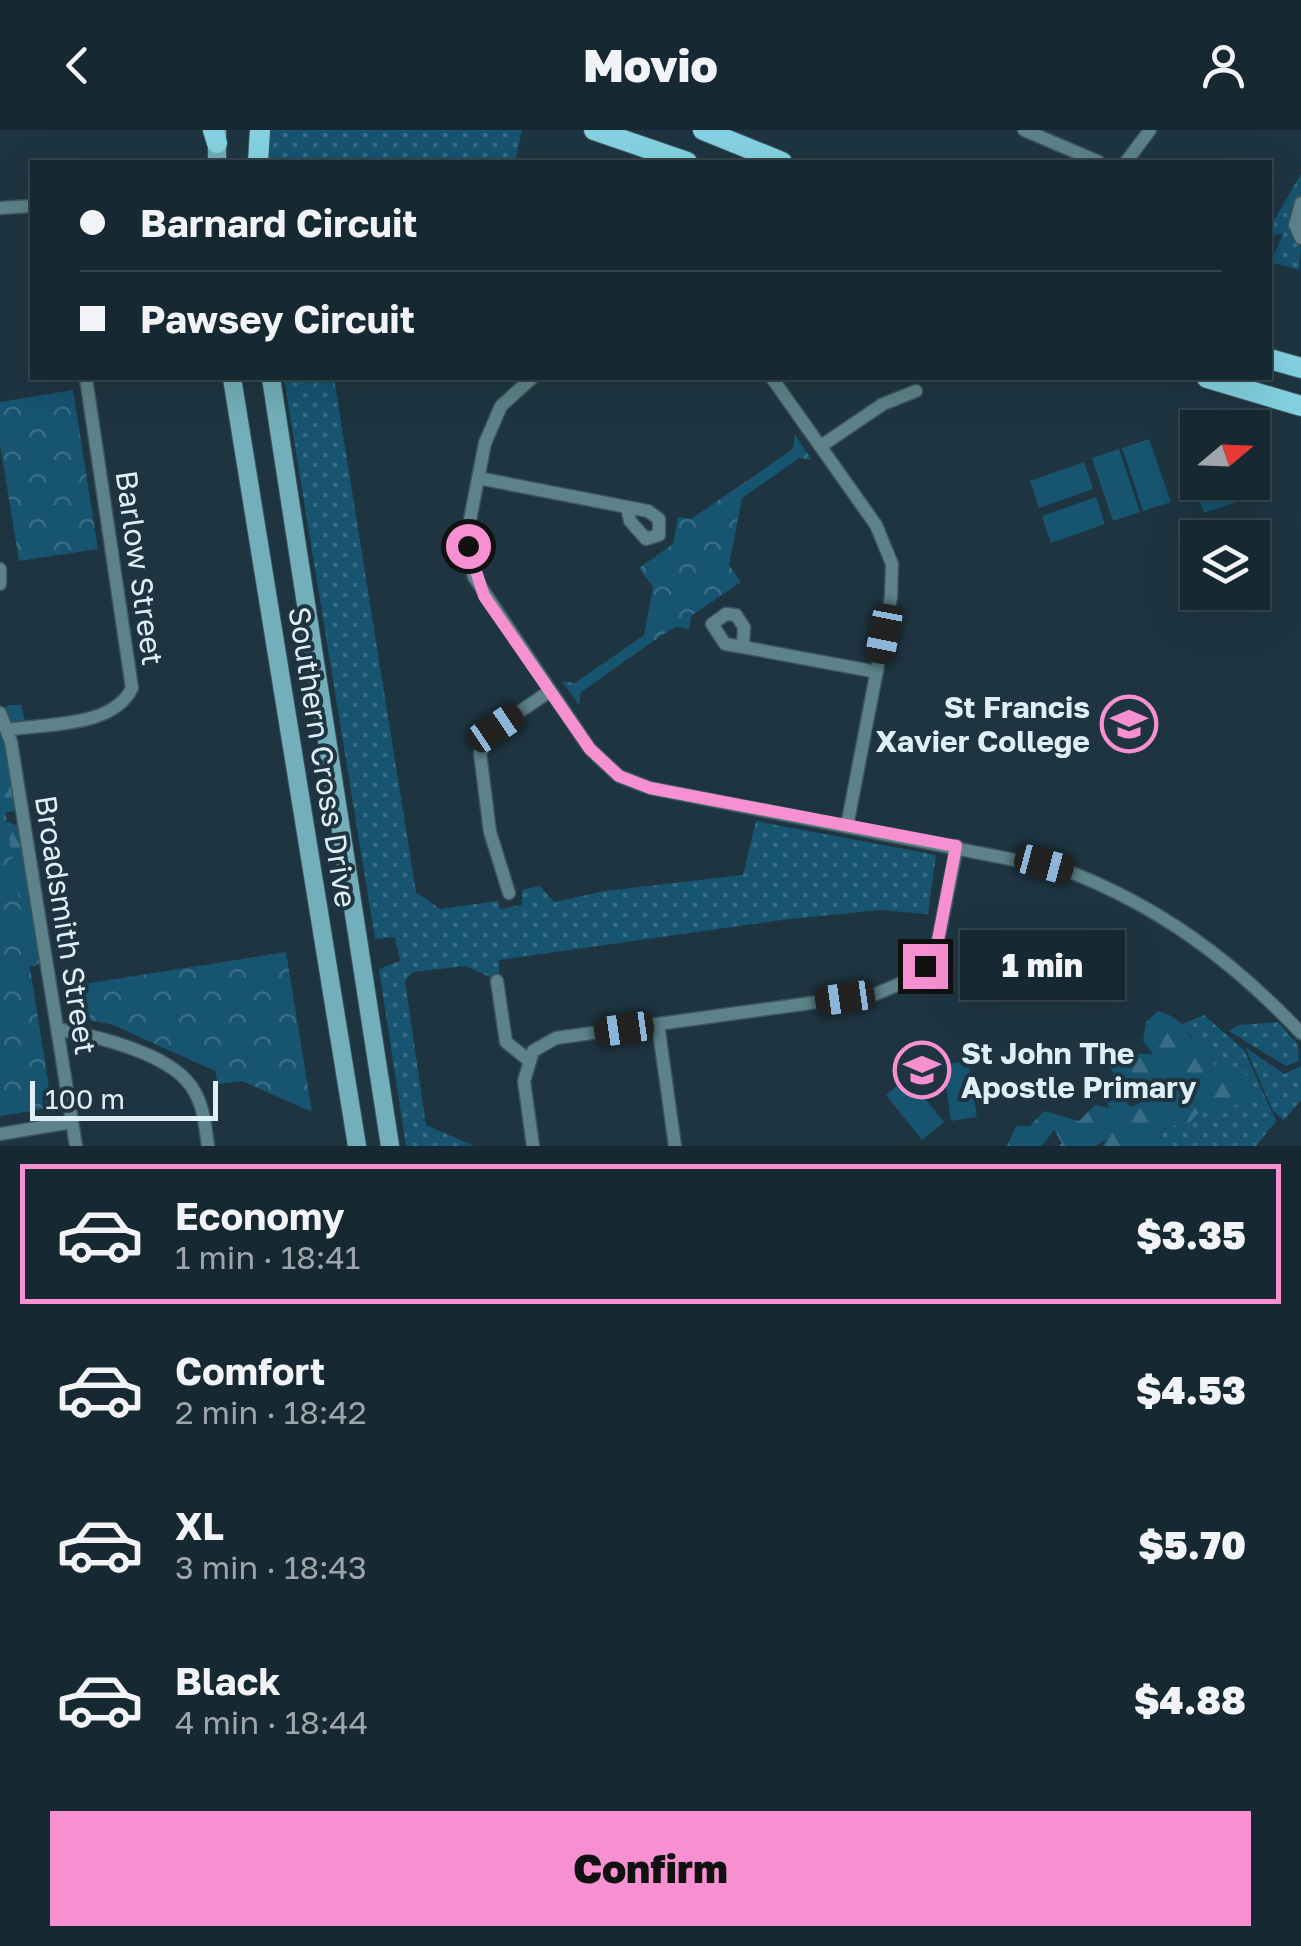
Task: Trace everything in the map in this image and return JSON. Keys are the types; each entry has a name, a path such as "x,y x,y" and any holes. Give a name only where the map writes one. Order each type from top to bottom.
{"main road":[{"path":"252,130 255,160"},
{"path":"255,160 260,130"},
{"path":"594,130 681,160"},
{"path":"703,130 777,160"},
{"path":"1272,360 1301,368"},
{"name":"Southern Cross Drive","path":"232,380 357,1146"},
{"name":"Southern Cross Drive","path":"271,380 390,1146"},
{"path":"1214,380 1301,406"}],"street":[{"path":"1024,130 1094,160"},
{"path":"1128,160 1150,130"},
{"path":"1301,203 1295,225 1301,238"},
{"path":"0,208 30,206"},
{"name":"Barlow Street","path":"7,730 102,715 119,707 132,688 86,380"},
{"path":"530,380 500,406 490,424 468,546 474,577 603,764 629,781 1065,870 1162,914 1243,974 1301,1033"},
{"path":"773,380 876,525 892,564 891,596 848,826"},
{"path":"821,446 882,404 916,390"},
{"path":"478,478 626,507"},
{"path":"0,569 0,584"},
{"path":"743,647 877,672"},
{"path":"509,893 490,832 480,752 496,728 550,691"},
{"name":"Broadsmith Street","path":"0,713 7,730 76,1146"},
{"path":"533,1146 524,1081 527,1059 541,1044 556,1038 895,989 918,973 935,949 956,846"},
{"path":"498,981 506,1042 527,1059"},
{"path":"658,1024 675,1146"},
{"path":"58,1029 106,1038 181,1075 201,1105 208,1146"},
{"path":"0,1134 72,1122"}],"green space":[{"path":"271,130 522,130 515,160 265,160"},
{"path":"1301,174 1301,200 1292,228 1301,248 1299,270 1272,262 1283,234 1272,235 1272,224"},
{"path":"284,380 334,380 416,892 440,909 498,901 500,909 522,905 522,890 540,886 554,902 605,891 743,875 756,821 936,855 928,914 879,910 782,920 499,960 499,976 492,978 466,966 413,972 405,981 426,1125 474,1146 406,1146 379,969 400,961 395,937 375,939"},
{"path":"73,390 98,549 19,561 0,444 0,402"},
{"path":"795,435 812,460 799,458 742,498 729,565 741,582 691,616 689,629 676,627 665,633 581,692 579,705 562,681 575,683 644,635 653,587 639,568 673,544 678,517 691,519 793,449"},
{"path":"1149,439 1171,502 1143,511 1122,448"},
{"path":"1119,449 1140,512 1113,521 1092,458"},
{"path":"1084,462 1093,489 1039,508 1030,481"},
{"path":"1096,497 1105,524 1051,543 1042,516"},
{"path":"1199,500 1242,500 1204,513"},
{"path":"8,705 21,705 26,726 17,734 18,774 24,778 18,810 0,814 0,716"},
{"path":"0,779 51,1100 44,1109 0,1116"},
{"path":"9,822 32,833 31,839 35,840 32,858 40,872 35,877 41,891 41,907 46,911 42,919 51,955 33,967 25,962 0,824"},
{"path":"286,952 312,1112 242,1081 218,1084 215,1071 111,1024 76,1018 72,986"},
{"path":"1158,1011 1181,1023 1192,1045 1195,1040 1208,1042 1216,1050 1211,1054 1214,1065 1232,1065 1245,1073 1252,1083 1246,1099 1221,1113 1203,1109 1185,1127 1173,1125 1154,1135 1160,1140 1156,1146 1103,1146 1106,1139 1096,1146 1059,1146 1062,1143 1054,1130 1042,1146 1007,1146 1016,1126 1030,1126 1044,1111 1079,1121 1095,1105 1109,1108 1105,1092 1095,1088 1110,1078 1114,1086 1126,1090 1122,1098 1131,1107 1145,1100 1138,1088 1120,1083 1109,1066 1120,1054 1153,1054 1143,1041 1146,1022"},
{"path":"1204,1015 1244,1050 1276,1121 1256,1146 1156,1146 1159,1140 1153,1136 1173,1125 1185,1127 1203,1109 1246,1098 1249,1086 1214,1065 1211,1054 1192,1049 1191,1035 1180,1025"},
{"path":"1278,1022 1298,1045 1299,1061 1286,1066 1229,1031 1239,1025"},
{"path":"1245,1047 1284,1074 1301,1066 1301,1100 1284,1120 1273,1111"},
{"path":"968,1061 977,1117 951,1121 943,1065"},
{"path":"908,1077 944,1122 922,1140 886,1095"}],"place":[{"name":"St Francis Xavier College","path":"1129,724"},
{"name":"St John The Apostle Primary","path":"922,1070"}],"route":[{"path":"468,546 474,577 484,596 590,749 619,776 650,788 956,846 938,940 925,966"}]}
